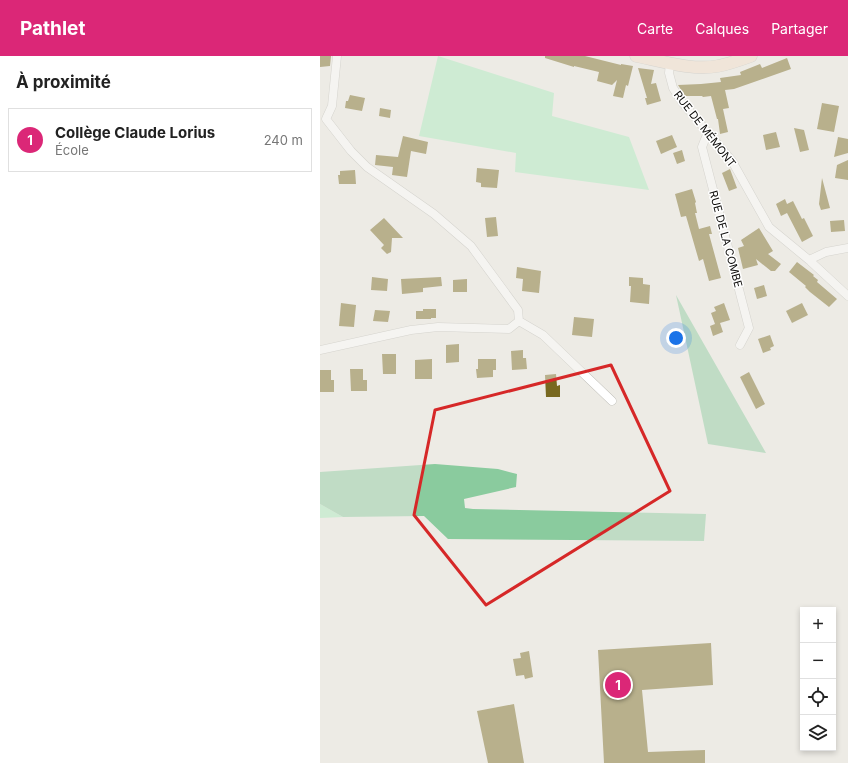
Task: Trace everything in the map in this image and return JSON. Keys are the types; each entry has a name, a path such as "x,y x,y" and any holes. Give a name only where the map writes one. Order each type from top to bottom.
{"street":[{"path":"337,56 332,106 323,116 351,151 367,167 434,214 471,246 518,310 519,321"},
{"path":"636,56 697,67 718,67 751,56"},
{"name":"RUE DE MÉMONT","path":"670,63 669,73 673,88 682,102 732,160 769,227 809,260 848,296"},
{"name":"RUE DE LA COMBE","path":"708,132 702,147 749,328 740,345"},
{"path":"809,260 826,252 848,248"},
{"path":"320,350 411,330 438,328 509,329 519,321"},
{"path":"519,321 543,335 612,401"}],"highlighted area":[{"path":"611,365 670,491 486,605 414,515 435,410"}],"green space":[{"path":"438,56 554,93 552,116 629,137 649,190 515,172 516,153 419,136"},
{"path":"676,295 766,453 708,444"},
{"path":"435,464 498,469 517,474 516,487 464,499 465,508 706,514 704,541 448,539 424,516 343,517 320,504 320,472"},
{"path":"320,504 343,517 320,518"}],"building":[{"path":"320,56 331,56 330,66 320,67"},
{"path":"545,56 585,56 621,65 633,66 623,98 613,96 617,80 612,85 597,81 599,72 574,67 545,58"},
{"path":"787,58 791,69 734,89 725,90 729,108 723,109 728,132 720,134 718,119 711,96 685,96 678,85 721,82 720,78 741,75 740,72 760,64 762,68"},
{"path":"638,68 654,70 651,84 656,83 661,101 647,105 645,98 647,98"},
{"path":"350,95 365,98 362,111 345,108 346,101 348,101"},
{"path":"822,103 839,106 834,132 817,129"},
{"path":"380,108 391,110 390,118 379,116"},
{"path":"794,128 804,130 809,150 800,152"},
{"path":"776,132 780,147 766,150 763,135"},
{"path":"672,135 677,147 661,154 656,141"},
{"path":"403,136 428,142 426,154 411,151 407,177 392,175 393,167 375,165 376,155 398,157"},
{"path":"838,137 848,139 848,153 834,157"},
{"path":"682,150 685,161 677,164 673,153"},
{"path":"848,160 848,180 835,178 837,165"},
{"path":"477,168 499,170 497,188 481,187 481,183 476,182"},
{"path":"730,169 737,188 729,191 722,173"},
{"path":"355,170 356,184 339,184 338,175 340,175 340,171"},
{"path":"822,178 830,208 821,210 819,204"},
{"path":"692,189 696,202 697,213 695,213 699,229 710,226 712,234 709,234 721,278 709,281 703,259 699,261 686,216 681,217 675,194"},
{"path":"785,199 787,204 793,201 813,236 802,242 787,213 781,216 776,204"},
{"path":"496,217 498,236 487,237 485,218"},
{"path":"384,218 403,238 392,238 391,252 387,254 381,248 384,245 370,230"},
{"path":"844,220 845,231 831,232 830,221"},
{"path":"759,228 773,251 768,254 781,264 775,271 771,271 756,259 758,265 743,269 738,248 744,246 741,240"},
{"path":"797,262 814,275 813,276 818,280 817,282 837,299 829,307 810,292 805,287 806,286 789,272"},
{"path":"517,267 541,271 539,293 522,291 523,279 516,278"},
{"path":"372,277 388,279 387,291 371,290"},
{"path":"441,277 442,286 423,288 423,292 402,294 401,279"},
{"path":"629,277 643,278 643,284 650,285 649,304 630,302 631,286 629,286"},
{"path":"467,279 467,292 453,292 453,280"},
{"path":"764,285 767,296 757,299 754,288"},
{"path":"341,303 356,305 354,327 339,326"},
{"path":"724,303 730,320 720,323 723,332 713,336 710,326 715,324 711,313 716,311 714,307"},
{"path":"802,303 808,315 792,323 786,311"},
{"path":"423,309 436,309 436,318 416,319 416,311 423,311"},
{"path":"375,310 390,311 388,322 373,321"},
{"path":"574,317 594,319 592,337 572,335"},
{"path":"770,335 774,346 770,348 771,350 763,353 758,339"},
{"path":"459,344 459,362 446,363 446,345"},
{"path":"523,350 523,358 526,358 527,369 512,370 511,351"},
{"path":"382,354 396,354 396,374 383,374"},
{"path":"432,359 432,379 415,379 415,360"},
{"path":"478,359 496,359 496,370 493,370 493,377 477,378 476,369 478,369"},
{"path":"350,369 363,369 363,380 367,380 367,391 351,391"},
{"path":"320,370 331,370 331,380 334,380 334,392 320,392"},
{"path":"749,372 765,404 756,409 740,377"},
{"path":"556,374 557,386 560,385 560,397 546,397 545,375"},
{"path":"711,643 713,685 642,690 648,752 705,750 705,763 604,763 598,650"},
{"path":"529,651 533,677 525,679 524,675 516,676 513,659 521,658 520,653"},
{"path":"514,704 524,763 488,763 477,711"}],"place":[{"name":"Collège Claude Lorius","path":"618,685"}]}
